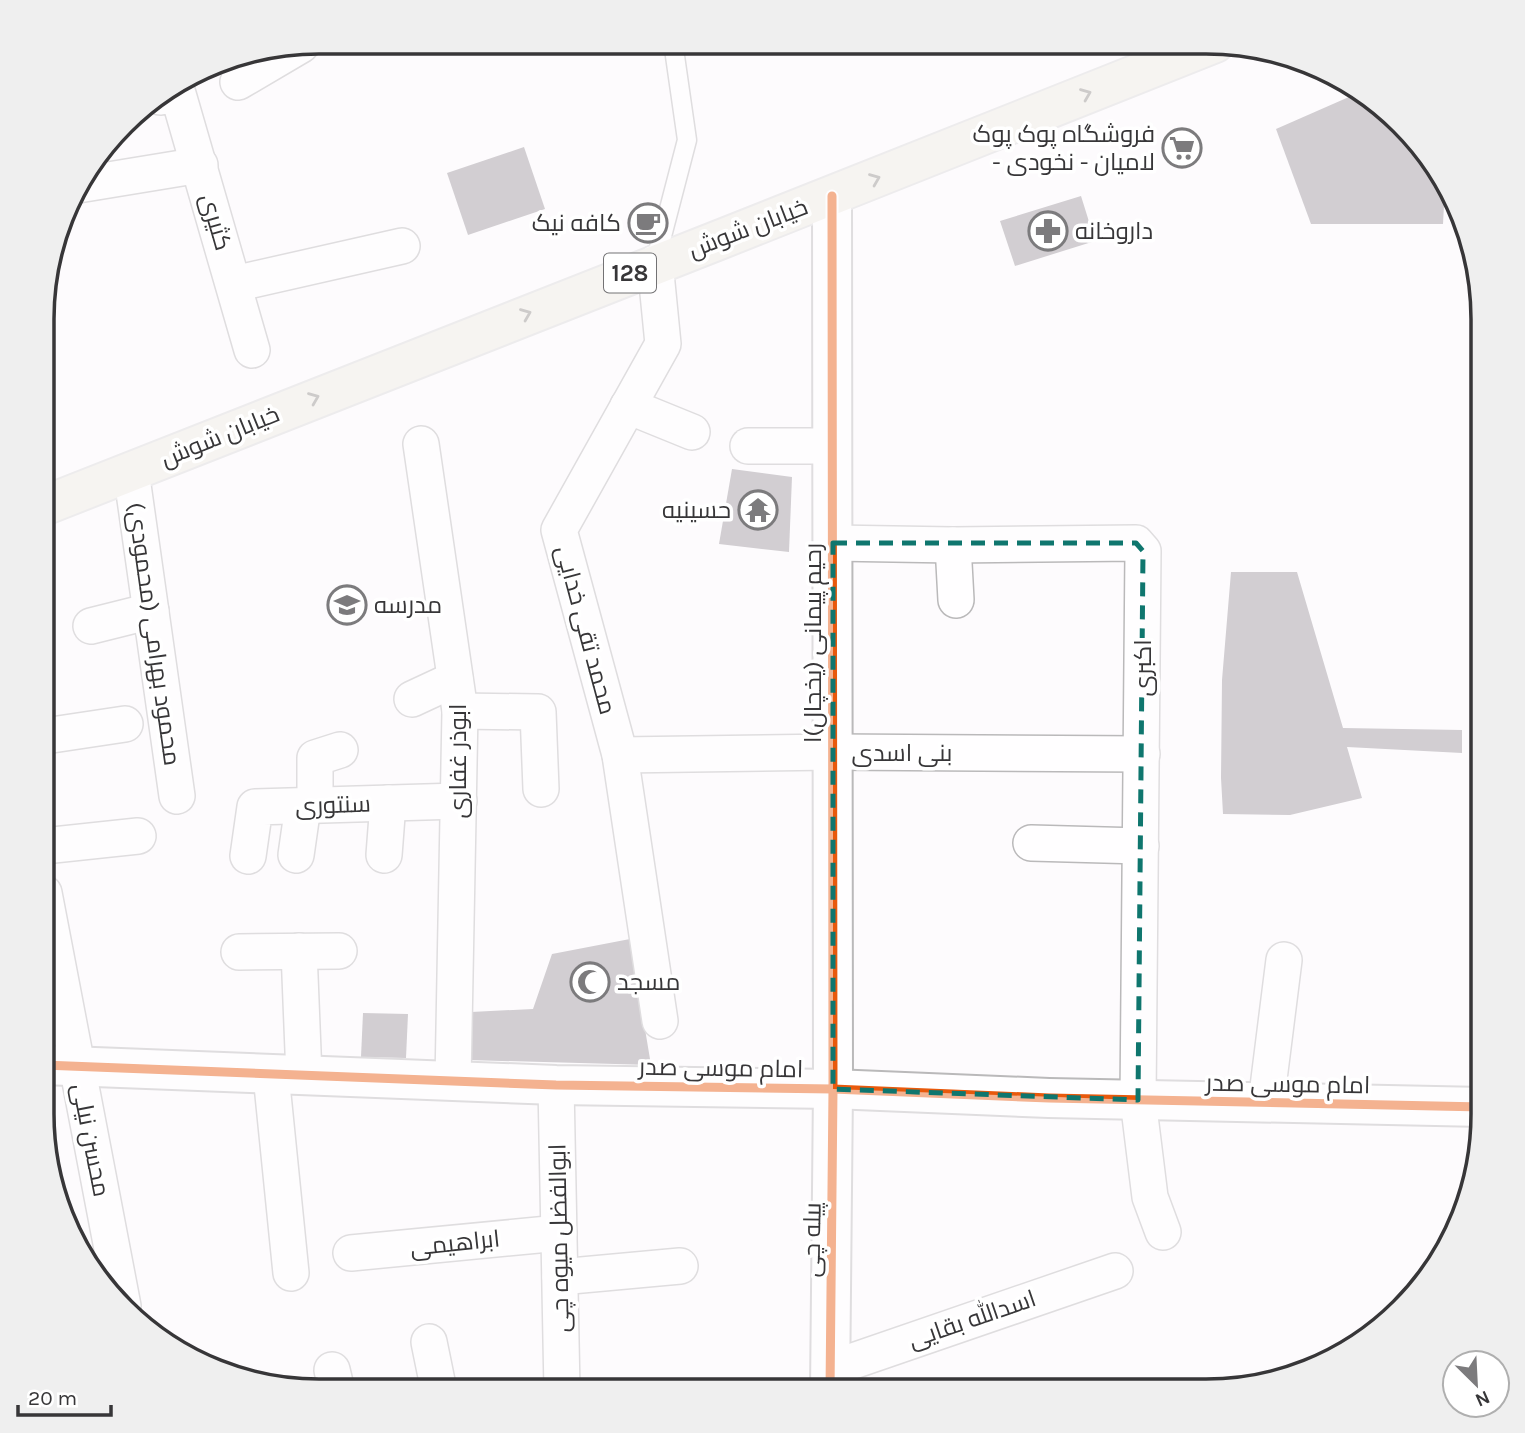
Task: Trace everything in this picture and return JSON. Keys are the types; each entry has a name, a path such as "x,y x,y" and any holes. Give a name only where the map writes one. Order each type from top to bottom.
{"main road":[{"name":"خیابان شوش","path":"54,502 1187,54"}],"street":[{"path":"238,82 280,58"},
{"name":"کثیری","path":"171,100 200,165 252,350"},
{"path":"93,183 200,165"},
{"name":"رحیم پیمانی (یخچال)ا","path":"832,196 833,1089"},
{"path":"233,284 402,246"},
{"name":"محمد تقی خدایی","path":"656,263 663,344 559,530 620,755 660,1021"},
{"path":"628,406 692,432"},
{"name":"ابوذر غفاری","path":"421,444 458,695 459,801 453,1081"},
{"path":"748,446 832,446"},
{"name":"محمود بهرامی (محمودی)","path":"131,471 177,796"},
{"name":"اکبری","path":"833,542 953,545 1136,543 1143,551 1138,1100 1150,1197 1163,1233"},
{"path":"953,545 956,600"},
{"path":"91,626 151,611"},
{"path":"412,699 458,695 538,712 541,789"},
{"path":"54,735 125,724"},
{"path":"296,855 309,806 315,758 340,750"},
{"name":"بنی اسدی","path":"620,755 833,752 1142,754"},
{"name":"سنتوری","path":"243,836 255,807 459,801"},
{"path":"384,855 388,803"},
{"path":"54,845 138,836"},
{"path":"1031,842 1141,846"},
{"path":"291,1273 288,1076 299,951"},
{"path":"239,952 339,951"},
{"path":"1266,1103 1284,960"},
{"name":"محسن نیلی","path":"54,1001 60,1066 101,1256 110,1276"},
{"name":"امام موسی صدر","path":"60,1066 556,1085 833,1089 1138,1100 1471,1107"},
{"name":"ابوالفضل میوه چی","path":"556,1085 562,1379"},
{"name":"پیله چی","path":"830,1379 833,1089"},
{"name":"ابراهیمی","path":"351,1254 559,1233"},
{"path":"559,1277 680,1266"},
{"name":"اسدالله بقایی","path":"833,1379 1115,1271"},
{"path":"429,1342 437,1379"}],"lane":[{"path":"656,263 687,141 675,54"}],"highlighted area":[{"path":"833,543 1136,543 1143,551 1138,1100 833,1089"}],"building":[{"path":"1349,97 1381,120 1416,158 1444,204 1443,224 1311,224 1276,129"},
{"path":"524,147 545,209 468,235 447,173"},
{"name":"داروخانه","path":"1081,196 1095,241 1015,266 1000,221"},
{"name":"حسینیه","path":"732,469 792,477 789,552 719,544"},
{"path":"1231,572 1297,572 1343,728 1462,730 1462,753 1347,747 1362,798 1290,815 1223,814 1222,680"},
{"name":"مسجد","path":"630,939 651,1065 468,1060 471,1012 533,1009 552,954"},
{"path":"363,1013 408,1014 406,1058 361,1057"}],"cycle path":[{"path":"830,1379 833,1089 832,196"},
{"path":"54,1065 556,1085 833,1089 1049,1098 1471,1107"}],"place":[{"name":"فروشگاه پوک پوک - لاميان - نخودی","path":"1182,148"},
{"name":"کافه نیک","path":"648,223"},
{"name":"داروخانه","path":"1048,231"},
{"name":"حسینیه","path":"758,510"},
{"name":"مدرسه","path":"347,605"},
{"name":"مسجد","path":"590,982"}]}
